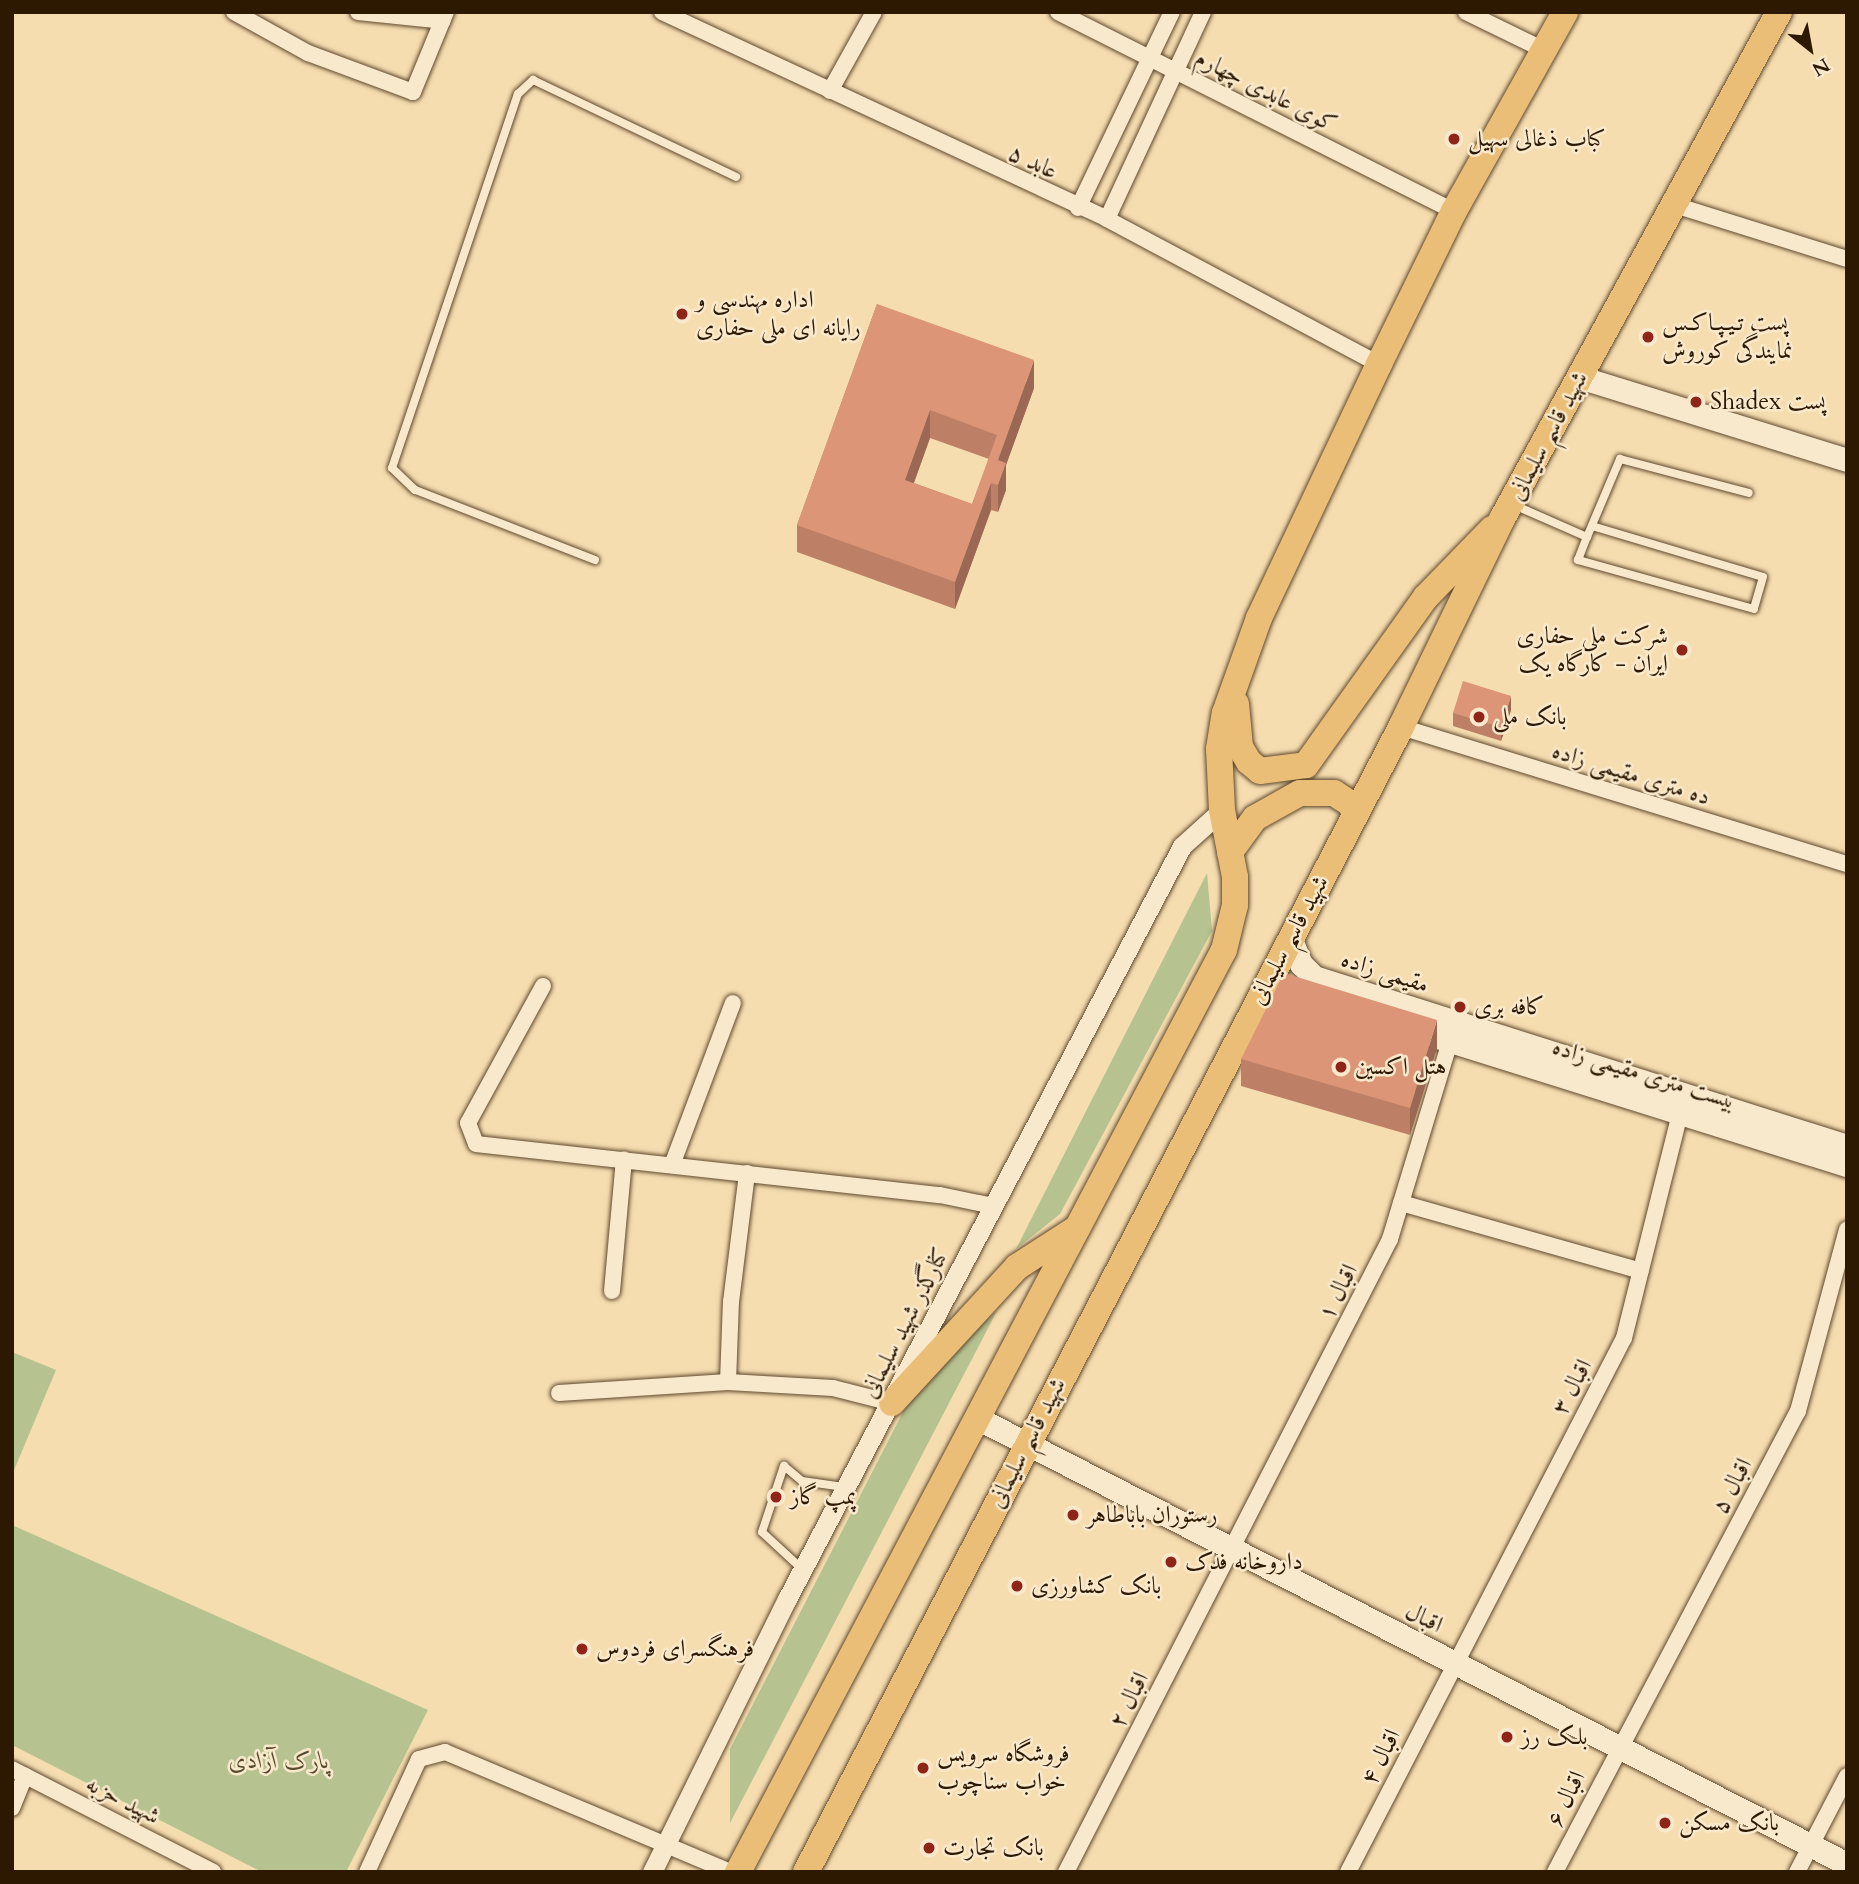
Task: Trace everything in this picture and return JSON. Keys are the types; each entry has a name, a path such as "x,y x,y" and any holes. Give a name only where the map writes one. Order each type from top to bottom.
{"highway":[{"name":"شهید قاسم سلیمانی","path":"806,1872 1265,984 1401,727 1507,512 1579,377 1678,206 1779,12"},
{"path":"738,1872 1224,950 1235,905 1230,852 1222,810 1219,749 1225,713 1259,618 1378,364 1454,211 1542,49 1557,15"},
{"path":"1239,678 1235,717 1240,747 1249,762 1261,771 1306,765 1426,597 1507,512"},
{"path":"1230,852 1255,818 1300,793 1334,793 1351,804 1355,815"},
{"path":"892,1403 1017,1267 1079,1227"}],"main road":[{"path":"1579,377 1847,460"},
{"name":"مقیمی زاده","path":"1290,937 1301,964 1314,977 1453,1032"},
{"name":"بیست متری مقیمی زاده","path":"1265,984 1453,1032 1682,1104 1847,1165"},
{"path":"1682,1104 1847,1146"},
{"name":"اقبال","path":"977,1418 1847,1864"}],"street":[{"path":"234,12 308,53 412,92 445,17 358,12"},
{"name":"عابد ۵","path":"662,12 1078,208 1107,219 1378,364"},
{"path":"830,91 874,12"},
{"name":"کوی عابدی چهارم","path":"1058,12 1454,211"},
{"path":"1078,208 1172,12"},
{"path":"1107,219 1203,12"},
{"path":"1466,12 1542,49"},
{"path":"1678,206 1847,260"},
{"name":"ده متری مقیمی زاده","path":"1401,727 1847,864"},
{"name":"کنارگذر شهید سلیمانی","path":"652,1872 802,1570 1182,846 1222,810"},
{"path":"543,986 468,1123 476,1144 940,1195 993,1206"},
{"path":"672,1165 733,1003"},
{"name":"اقبال ۱","path":"1232,1550 1390,1239 1453,1032"},
{"name":"اقبال ۳","path":"1454,1663 1624,1338 1682,1104"},
{"path":"612,1291 624,1160"},
{"path":"728,1382 732,1302 747,1173"},
{"path":"1401,1203 1641,1271"},
{"name":"اقبال ۵","path":"1617,1747 1798,1411 1847,1230"},
{"path":"559,1394 728,1382 833,1388 892,1403"},
{"name":"اقبال ۲","path":"1066,1872 1232,1550"},
{"name":"اقبال ۴","path":"1348,1872 1454,1663"},
{"name":"اقبال ۶","path":"1555,1872 1617,1747"},
{"path":"368,1872 419,1759 445,1752 731,1872"},
{"path":"12,1808 19,1773"},
{"name":"شهید حزبه","path":"19,1773 213,1872"},
{"path":"1797,1872 1847,1776"}],"lane":[{"path":"595,561 415,490 391,468 518,94 533,80 736,177"},
{"path":"1592,526 1763,578 1754,609 1578,560 1587,537 1620,458 1749,493"},
{"path":"1507,512 1587,537"},
{"path":"802,1570 762,1532 784,1466 802,1481 847,1487"}],"green space":[{"path":"1207,873 1212,931 1060,1214 1016,1249"},
{"path":"997,1311 730,1823 730,1749 919,1381"},
{"path":"12,1352 56,1370 12,1475"},
{"name":"پارک آزادی","path":"12,1525 428,1710 346,1872 262,1872 12,1745"}],"building":[{"path":"877,304 1034,360 998,460 1006,463 998,485 991,483 955,582 797,525","holes":["930,410 997,435 972,504 905,480"]},
{"path":"1463,681 1511,696 1501,727 1453,713"},
{"name":"هتل اکسین","path":"1284,973 1437,1020 1410,1108 1241,1059"}],"place":[{"name":"کباب ذغالی سهیل","path":"1454,139"},
{"name":"اداره مهندسی و رایانه ای ملی حفاری","path":"682,314"},
{"name":"پست تـیـپـاکـس نمایندگی کوروش","path":"1648,337"},
{"name":"Shadex پست","path":"1696,402"},
{"name":"شرکت ملی حفاری ایران - کارگاه یک","path":"1682,650"},
{"name":"بانک ملی","path":"1479,717"},
{"name":"کافه بری","path":"1460,1007"},
{"name":"هتل اکسین","path":"1341,1067"},
{"name":"پمپ گاز","path":"776,1497"},
{"name":"رستوران باباطاهر","path":"1073,1515"},
{"name":"داروخانه فدک","path":"1171,1562"},
{"name":"بانک کشاورزی","path":"1017,1586"},
{"name":"فرهنگسرای فردوس","path":"582,1649"},
{"name":"بلک رز","path":"1507,1737"},
{"name":"فروشگاه سرویس خواب سناچوب","path":"923,1768"},
{"name":"بانک مسکن","path":"1665,1823"},
{"name":"بانک تجارت","path":"929,1848"}]}
